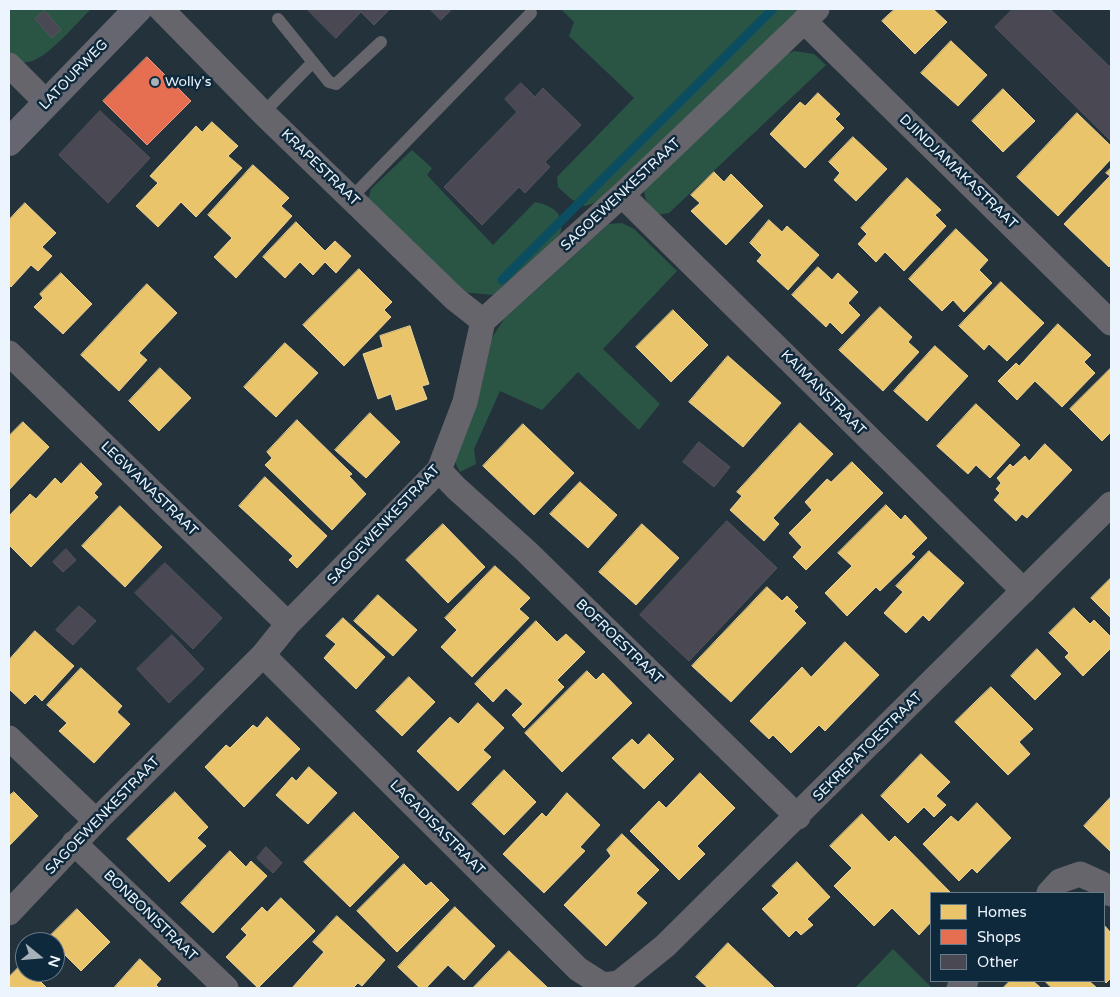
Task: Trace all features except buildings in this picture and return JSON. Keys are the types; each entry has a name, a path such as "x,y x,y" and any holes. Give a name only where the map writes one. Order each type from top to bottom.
{"main road":[{"name":"LATOURWEG","path":"9,142 138,9"}],"street":[{"name":"KRAPESTRAAT","path":"161,9 262,112 455,299 483,321"},
{"name":"SAGOEWENKESTRAAT","path":"9,913 96,821 263,655 288,624 439,470 465,402 483,321 622,195 810,15"},
{"name":"DJINDJAMAKASTRAAT","path":"810,15 1111,323"},
{"path":"9,65 47,103"},
{"name":"KAIMANSTRAAT","path":"622,195 1024,591"},
{"name":"LEGWANASTRAAT","path":"9,353 288,624"},
{"name":"BOFROESTRAAT","path":"439,470 456,488 526,551 798,817"},
{"name":"SEKREPATOESTRAAT","path":"619,983 665,946 798,817 1111,504"},
{"name":"LAGADISASTRAAT","path":"263,655 578,968 603,985 619,983"},
{"path":"9,738 96,821"},
{"name":"BONBONISTRAAT","path":"74,844 226,988"},
{"path":"1050,892 1060,881 1080,874 1107,889"}],"lane":[{"path":"351,198 531,12"},
{"path":"278,19 312,63 329,82 336,84 382,42"},
{"path":"262,112 312,63"}],"green space":[{"path":"9,9 91,9 52,48 35,60 24,62 9,56"},
{"path":"561,9 802,9 601,201 585,206 571,199 558,187 557,177 634,98 569,36 574,22"},
{"path":"794,51 814,54 826,65 669,213 656,215 646,200 644,191 782,56"},
{"path":"412,150 432,168 427,175 493,245 535,202 552,208 560,216 562,227 560,234 516,282 494,295 461,292 368,199 371,189"},
{"path":"622,223 634,229 677,271 603,349 660,404 639,430 578,372 542,410 500,391 474,449 476,464 460,472 452,456 488,344 504,319 609,224"},
{"path":"893,949 932,988 855,988"}],"waterway":[{"path":"502,280 773,9"}],"place":[{"name":"Wolly's","path":"155,82"}]}
